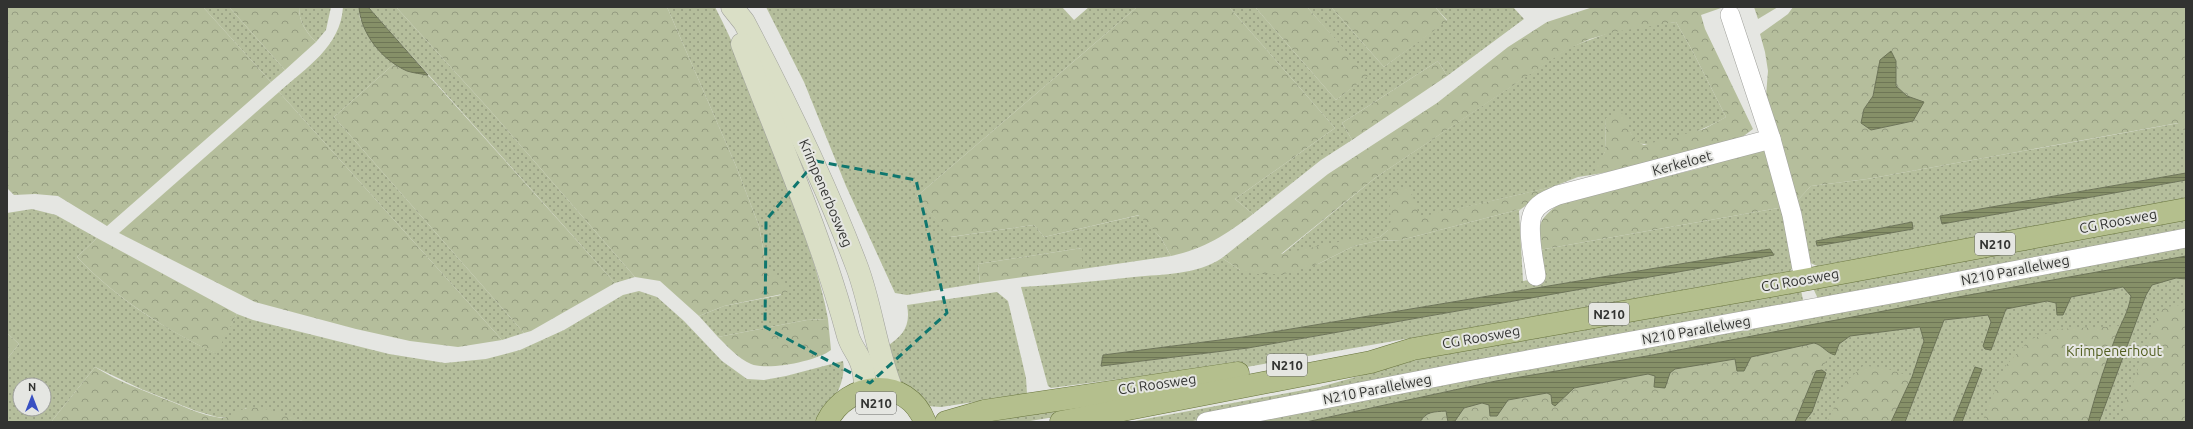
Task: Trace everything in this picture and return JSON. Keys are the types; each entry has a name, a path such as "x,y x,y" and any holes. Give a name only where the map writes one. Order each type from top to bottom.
{"main road":[{"name":"Krimpenerbosweg","path":"731,7 752,70 798,185 840,304 851,347 860,360 860,397"},
{"name":"Krimpenerbosweg","path":"731,7 744,22 811,155 858,268 884,367 893,392"},
{"name":"CG Roosweg","path":"1061,422 1371,362 1413,349 1804,280 2186,209"},
{"name":"CG Roosweg","path":"946,422 957,420 973,413 1372,351 1413,349"},
{"name":"N210","path":"827,422 840,403 860,397 876,388 893,392 911,402 918,419"},
{"name":"N210","path":"860,397 885,404 918,419"},
{"name":"N210","path":"842,422 860,397"},
{"name":"CG Roosweg","path":"918,419 955,410 973,413"}],"street":[{"path":"1730,15 1771,139 1792,215 1804,280"},
{"name":"Kerkeloet","path":"1536,276 1530,228 1533,213 1543,201 1558,195 1771,139"},
{"name":"N210 Parallelweg","path":"1206,422 1480,368 1902,292 2186,238"}],"highlighted area":[{"path":"816,161 916,180 947,313 870,383 765,327 766,220"}],"green space":[{"path":"7,7 203,7 271,82 107,226 58,196 35,194 14,195 7,188"},
{"path":"203,7 229,7 285,70 271,82"},
{"path":"229,7 299,7 300,17 304,26 316,42 285,70"},
{"path":"299,7 331,7 326,30 316,42 304,26 300,17"},
{"path":"343,7 359,7 360,19 390,60 395,63 334,117 524,333 502,340 279,92 311,65 329,45 341,21"},
{"path":"368,7 396,7 488,108 635,277 615,283"},
{"path":"396,7 667,7 736,166 759,226 766,266 789,287 787,293 724,306 699,316 660,281 635,277 488,108"},
{"path":"667,7 715,7 743,68 802,227 814,264 828,319 807,320 718,337 699,316 724,306 781,295 766,266 759,226 736,166"},
{"path":"766,7 1062,7 1074,20 1089,7 1137,7 917,196 951,237 1034,225 1044,237 1140,215 1161,238 1171,256 1082,269 1082,248 978,264 980,283 907,295 895,293 846,186 804,82"},
{"path":"1137,7 1229,7 1335,128 1235,199 1253,214 1215,240 1183,253 1171,256 1161,238 1139,215 1044,237 1034,225 950,237 917,196"},
{"path":"1229,7 1255,7 1336,100 1367,76 1307,7 1331,7 1384,67 1447,20 1435,7 1513,7 1524,19 1447,76 1438,61 1342,123 1352,140 1321,160 1253,214 1235,199 1335,128"},
{"path":"1255,7 1307,7 1368,76 1336,100"},
{"path":"1331,7 1435,7 1447,21 1384,67"},
{"path":"1593,7 1724,7 1701,15 1705,29 1753,129 1741,138 1659,162 1597,174 1597,164 1605,152 1606,118 1614,114 1621,113 1626,116 1633,137 1644,145 1704,129 1726,117 1676,22 1614,32 1590,39 1566,50 1375,178 1281,254 1343,241 1380,237 1388,230 1391,220 1389,198 1392,191 1409,186 1420,217 1552,187 1521,209 1401,240 1377,241 1354,246 1318,264 1284,274 1253,274 1240,270 1222,258 1328,174 1437,103 1508,47 1547,22"},
{"path":"1754,7 1778,7 1758,19"},
{"path":"1793,7 2186,7 2186,133 2178,123 1867,179 1811,186 1794,204 1766,96 1768,71 1760,34 1788,14","holes":["1896,61 1896,86 1907,96 1923,102 1913,121 1871,130 1864,109 1873,96 1876,83"]},
{"path":"1676,22 1726,117 1694,133 1670,141 1646,144 1636,143 1629,130 1606,118 1605,152 1597,168 1597,174 1578,177 1552,187 1440,213 1388,230 1380,237 1281,255 1375,178 1568,48 1619,29"},
{"path":"1438,61 1447,76 1352,140 1342,123"},
{"path":"395,63 407,71 428,75 615,283 531,331 524,333 334,117"},
{"path":"279,92 502,340 458,347 410,341 356,329 255,302 119,233"},
{"path":"2179,123 2186,133 2186,173 1940,216 1942,224 2186,180 2186,198 1817,266 1806,261 1794,204 1811,186 1867,179","holes":["1911,222 1912,229 1816,246 1816,241"]},
{"path":"1767,149 1785,207 1539,250 1541,223 1547,214 1560,203 1701,168 1732,156"},
{"path":"1785,207 1797,263 1790,271 1224,371 1157,374 1051,388 1048,386 1021,287 1180,273 1202,268 1222,258 1240,270 1318,264 1354,246 1377,241 1401,240 1521,209 1519,211 1523,281 1542,278 1539,250","holes":["1770,249 1773,255 1248,348 1101,366 1103,355 1243,337"]},
{"path":"32,209 56,215 97,238 77,257 92,272 125,299 159,323 215,353 237,314 253,320 389,354 445,363 486,359 520,350 564,330 623,295 639,291 657,297 684,321 722,361 747,379 764,380 786,376 843,361 844,369 840,386 832,402 827,410 815,422 306,422 256,408 246,408 231,417 217,417 196,411 141,389 95,367 51,422 7,422 7,359 19,344 7,333 7,213"},
{"path":"2186,220 2186,234 1819,301 1813,288"},
{"path":"97,238 237,314 216,354 178,334 142,312 92,272 77,257"},
{"path":"2186,244 2186,256 1647,356 1496,381 1306,422 1237,422"},
{"path":"1082,248 1082,269 980,283 978,264"},
{"name":"Krimpenerhout","path":"2186,265 2186,422 1381,422 1841,329"},
{"path":"1801,290 1804,305 1429,373 1188,422 1129,422 1320,387 1427,357"},
{"path":"997,292 1008,301 1026,378 1027,394 941,407 926,406 899,382 886,347 897,339 907,325 907,305"},
{"path":"2186,304 2186,422 2119,422 2160,308"},
{"path":"828,319 831,350 815,358 780,366 759,366 751,364 738,356 718,337 807,320"},
{"path":"2120,326 2099,381 2088,422 1982,422 2004,368 2029,340 2059,329"},
{"path":"7,333 19,344 7,359"},
{"path":"1814,343 1821,345 1829,354 1822,370 1816,371 1795,422 1450,422 1455,421 1464,408 1482,403 1489,405 1489,415 1501,411 1508,400 1513,397 1547,393 1551,395 1552,404 1561,402 1574,388 1648,374 1662,375 1674,369 1736,359 1737,367 1744,371 1751,357"},
{"path":"1863,366 1882,367 1912,377 1891,422 1827,422 1847,381"},
{"path":"95,367 130,385 191,410 210,416 221,418 233,415 243,409 260,408 306,422 51,422"},
{"path":"1141,395 1109,408 1024,422 977,422"},
{"path":"1446,411 1448,422 1420,422 1422,418 1428,414"}],"shaded area":[{"path":"359,7 368,7 428,75 407,71 389,60 381,53 368,36"},
{"path":"1891,51 1896,61 1896,86 1907,96 1924,102 1913,121 1871,130 1861,123 1864,109 1873,96 1880,60"},
{"path":"2186,173 2186,180 1942,224 1940,216"},
{"path":"1912,222 1913,229 1817,246 1816,241"},
{"path":"1770,249 1774,255 1248,348 1101,366 1103,355 1243,337"},
{"path":"2186,256 2186,279 2176,278 2152,285 2146,295 2099,422 2088,422 2108,358 2130,302 2131,296 2123,287 2071,297 2063,315 2057,315 2056,303 2047,301 2006,309 1991,350 1985,349 1983,346 1991,322 1988,315 1944,320 1905,422 1891,422 1912,377 1924,341 1920,327 1850,336 1839,344 1835,355 1829,353 1820,345 1814,343 1751,357 1744,371 1737,371 1735,359 1675,369 1670,373 1665,388 1654,387 1655,376 1648,374 1574,388 1555,406 1552,404 1551,395 1547,393 1508,400 1497,416 1490,416 1489,405 1482,403 1464,408 1455,421 1448,422 1446,411 1428,414 1422,418 1420,422 1306,422 1496,381 1647,356 1947,299"},
{"path":"1975,367 1982,369 1962,422 1953,422"},
{"path":"1822,370 1826,373 1812,412 1804,422 1795,422 1816,371"}]}
